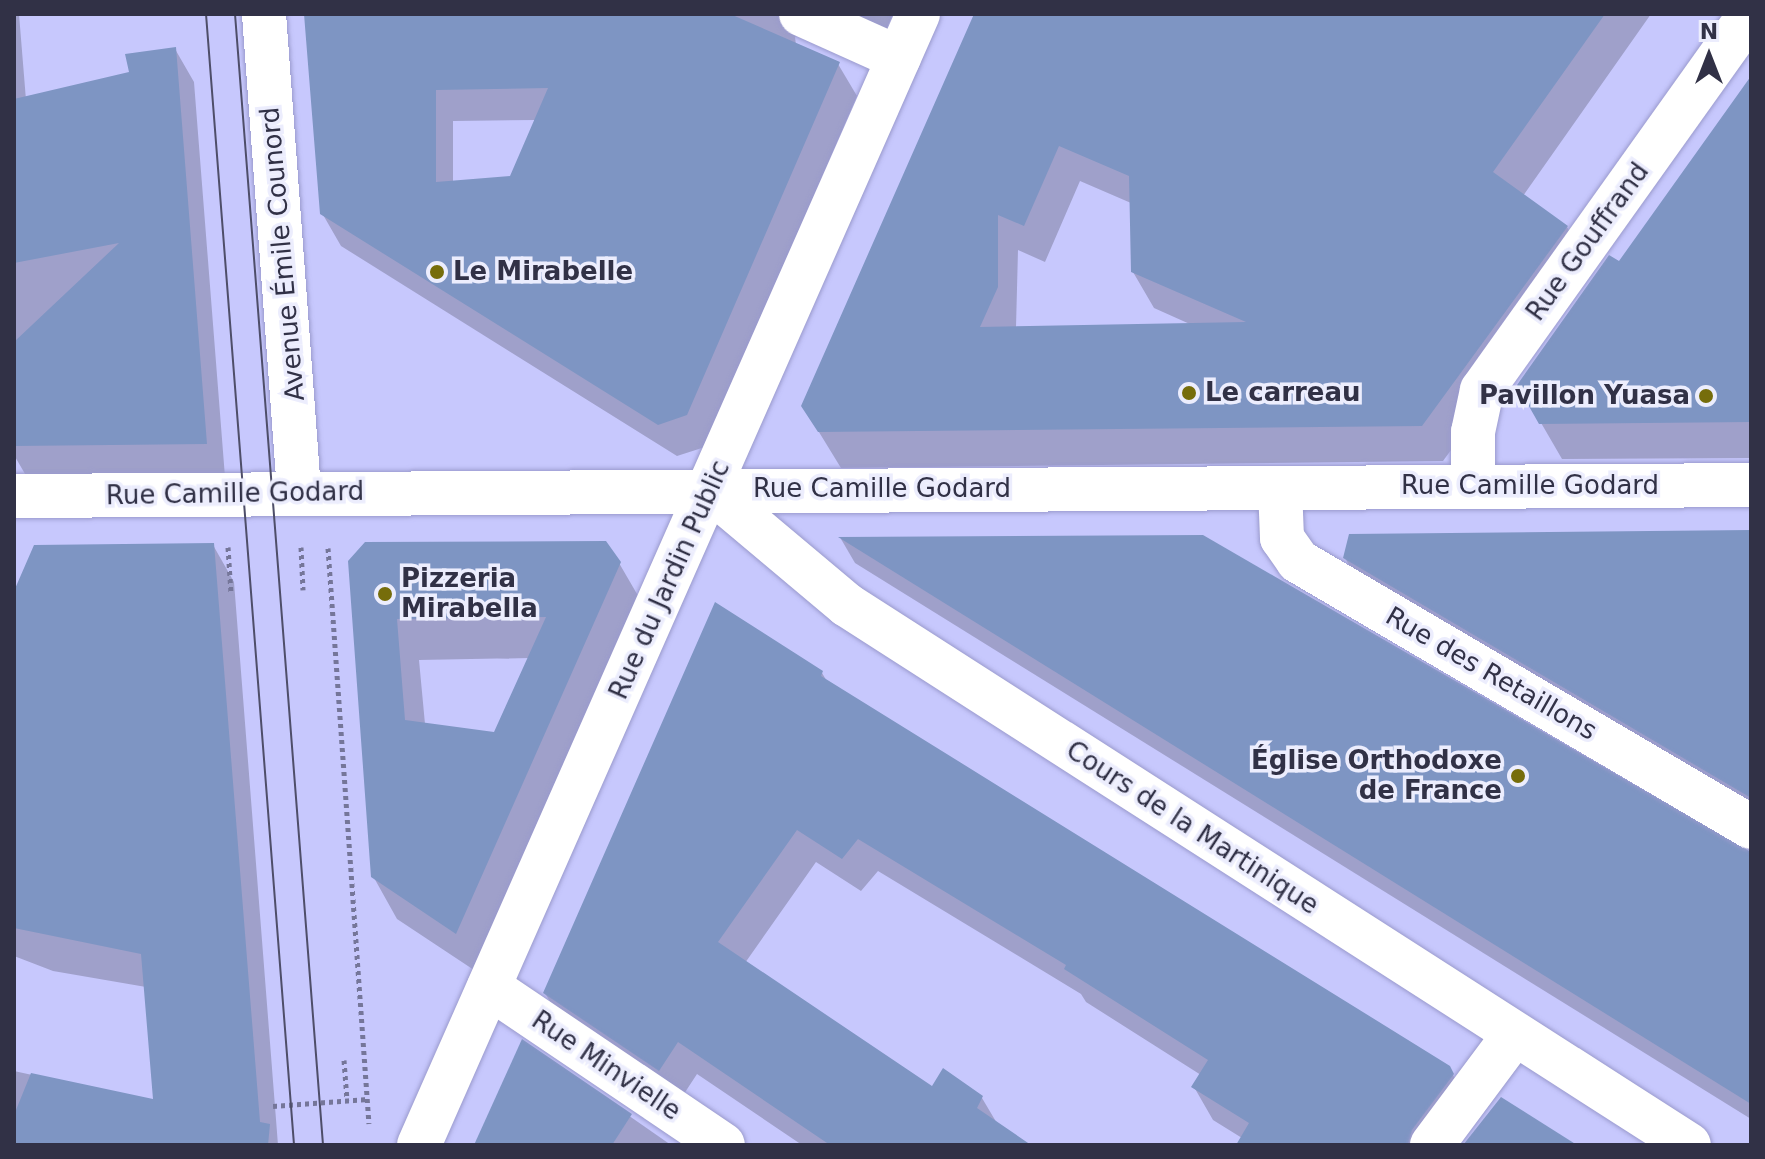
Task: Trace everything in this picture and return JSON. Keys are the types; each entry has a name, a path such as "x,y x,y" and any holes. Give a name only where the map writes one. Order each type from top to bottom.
{"street":[{"name":"Avenue Émile Counord","path":"264,14 299,493"},
{"path":"801,14 899,58"},
{"name":"Rue du Jardin Public","path":"419,1145 918,14"},
{"name":"Rue Gouffrand","path":"1473,487 1473,432 1482,390 1750,14"},
{"name":"Rue Camille Godard","path":"14,496 1751,485"},
{"name":"Rue des Retaillons","path":"1280,488 1282,538 1298,561 1751,827"},
{"name":"Cours de la Martinique","path":"710,490 847,605 1689,1145"},
{"name":"Rue Minvielle","path":"489,987 723,1145"},
{"path":"1432,1145 1514,1035"}],"path":[{"path":"227,542 231,593"},
{"path":"301,542 303,590"},
{"path":"327,542 370,1130"},
{"path":"344,1060 347,1100"},
{"path":"273,1106 368,1099"}],"building":[{"path":"304,14 730,14 840,62 687,415 658,425 320,214","holes":["548,88 510,176 436,182 436,90"]},
{"path":"974,14 1605,14 1493,172 1568,226 1422,426 818,432 801,406","holes":["1059,146 1129,176 1131,272 1246,322 980,327 998,287 998,215 1024,226"]},
{"path":"176,47 207,444 14,446 14,342 119,243 14,263 14,99 129,72 125,54"},
{"path":"1751,76 1751,422 1539,424 1517,385 1609,255 1619,261"},
{"path":"1751,530 1751,798 1343,558 1349,534"},
{"path":"1203,535 1751,852 1751,1104 838,537"},
{"path":"606,541 621,562 456,934 371,877 348,561 365,542","holes":["546,617 494,732 405,720 397,619"]},
{"path":"214,543 260,1122 270,1124 268,1145 14,1145 14,1115 31,1073 153,1099 141,954 14,928 14,591 34,545"},
{"path":"715,602 823,671 821,676 1450,1066 1454,1074 1412,1130 1408,1145 1236,1145 1249,1123 1191,1087 1208,1060 1064,969 1066,965 858,839 842,859 797,830 718,942 932,1086 943,1068 983,1096 977,1108 1031,1145 830,1145 678,1042 659,1071 543,993"},
{"path":"522,1039 632,1114 612,1145 474,1145"},
{"path":"1501,1097 1577,1145 1463,1145"}],"tram line":[{"path":"206,14 294,1145"},
{"path":"235,14 323,1145"}],"place":[{"name":"Le Mirabelle","path":"437,272"},
{"name":"Le carreau","path":"1189,393"},
{"name":"Pavillon Yuasa","path":"1706,396"},
{"name":"Pizzeria Mirabella","path":"385,594"},
{"name":"Église Orthodoxe de France","path":"1518,776"}]}
